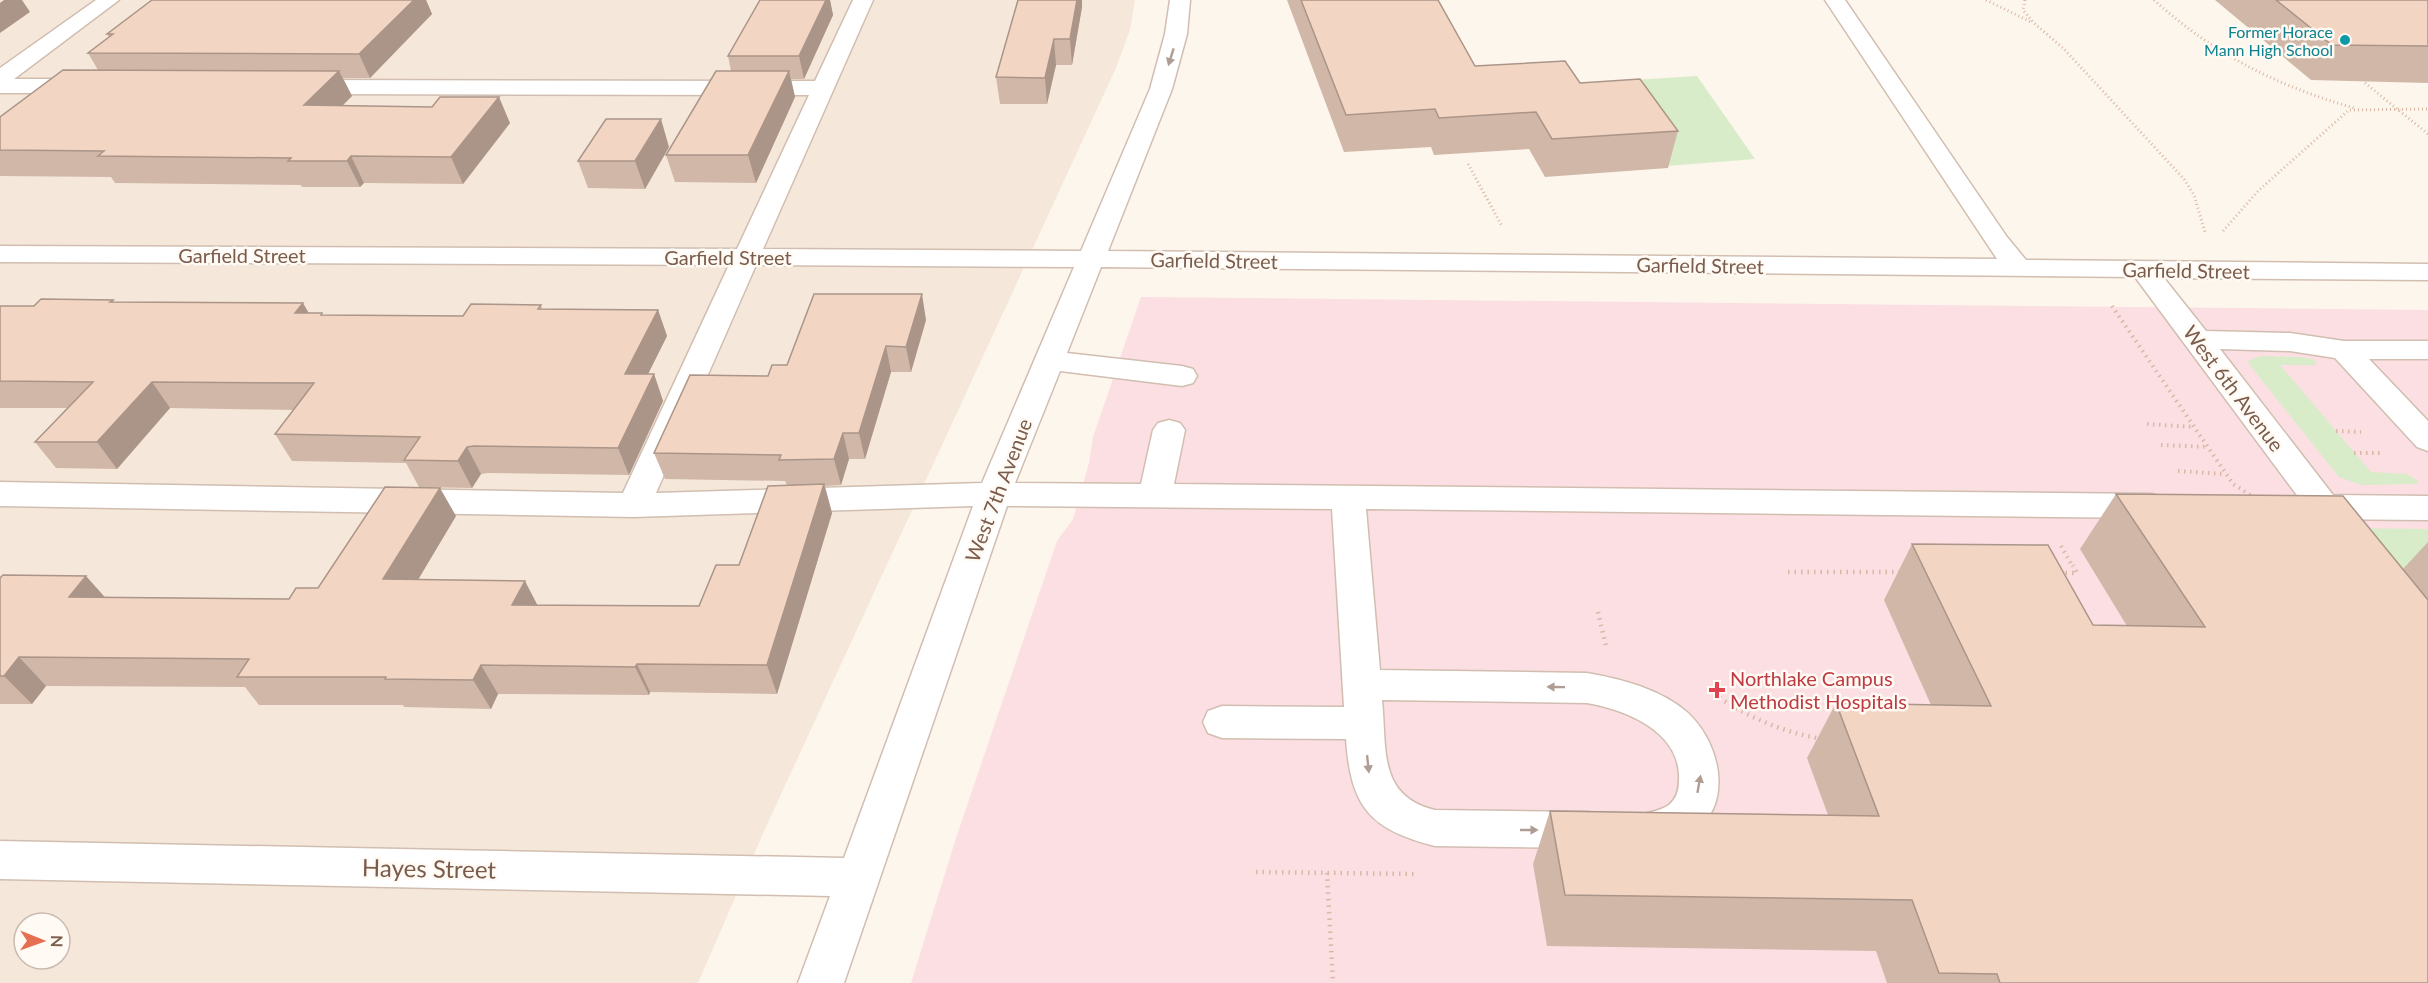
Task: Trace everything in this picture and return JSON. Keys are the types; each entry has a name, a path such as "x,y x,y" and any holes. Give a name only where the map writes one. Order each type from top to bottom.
{"street":[{"path":"0,79 109,0"},
{"path":"634,505 863,0"},
{"name":"West 7th Avenue","path":"821,983 994,494 1161,89 1173,52 1180,0"},
{"path":"1835,0 1997,242 2018,268"},
{"path":"0,86 107,86"},
{"path":"285,87 823,88"},
{"name":"Garfield Street","path":"0,254 1090,259 2428,272"},
{"name":"West 6th Avenue","path":"2143,269 2324,507"},
{"path":"2197,340 2290,342 2344,350 2428,350"},
{"path":"2344,350 2428,440"},
{"path":"1049,360 1182,376"},
{"path":"1155,496 1169,430"},
{"path":"0,494 634,505 994,494 2187,506"},
{"path":"1348,498 1362,685 1370,779 1383,803 1394,813 1436,828 1655,830 1673,824 1686,815 1700,789 1701,772 1695,751 1684,736 1660,714 1625,697 1587,688 1362,685"},
{"path":"2270,507 2428,508"},
{"path":"1222,722 1365,723"},
{"name":"Hayes Street","path":"0,860 857,877"}],"path":[{"path":"1986,0 2034,23"},
{"path":"2025,0 2023,10 2034,23 2064,49 2184,179 2194,195 2207,240"},
{"path":"2154,0 2188,29 2240,66 2302,92 2355,108 2428,109"},
{"path":"2365,83 2428,134"},
{"path":"2220,234 2258,191 2345,113 2355,108"},
{"path":"1468,164 1505,231"},
{"path":"2110,303 2233,484 2270,507"},
{"path":"2147,424 2194,426"},
{"path":"2161,445 2209,447"},
{"path":"2354,453 2388,453"},
{"path":"2178,471 2226,474"},
{"path":"2054,573 2077,573 2060,544"},
{"path":"1788,572 1905,572"},
{"path":"1598,612 1605,650 1615,650"},
{"path":"1706,688 1728,705 1759,721 1793,733 1826,740"},
{"path":"1256,872 1317,873"},
{"path":"1328,873 1333,983"}],"shaded area":[{"path":"0,0 1135,0 1130,30 1116,68 765,829 698,983 0,983"},
{"name":"Northlake Campus Methodist Hospitals","path":"1141,297 2428,310 2428,983 911,983 956,838 1057,541 1073,519 1089,463 1093,437"}],"green space":[{"path":"1697,76 1755,159 1667,166 1490,89"},
{"path":"2261,356 2301,357 2315,360 2314,365 2280,365 2371,472 2407,474 2417,480 2418,484 2361,485 2339,477 2249,364 2248,361"},
{"path":"2343,528 2428,529 2428,551 2402,571"}],"building":[{"path":"152,0 414,0 359,54 88,53 113,34 107,34"},
{"path":"760,0 826,0 799,56 728,56"},
{"path":"1018,0 1077,0 1070,39 1054,39 1045,78 996,77"},
{"path":"1301,0 1438,0 1475,66 1565,61 1580,83 1640,79 1678,131 1552,139 1536,112 1439,118 1435,109 1346,115"},
{"path":"2276,0 2428,0 2428,46 2332,45"},
{"path":"63,70 339,71 304,105 432,107 440,97 499,97 451,157 351,156 347,161 288,161 291,158 98,156 104,151 0,150 0,117"},
{"path":"716,71 789,71 748,155 666,155"},
{"path":"606,119 661,119 635,161 578,161"},
{"path":"814,294 922,294 906,347 886,346 859,433 843,433 834,459 779,460 781,455 654,453 690,375 768,376 772,365 787,365"},
{"path":"41,299 113,300 110,302 303,303 295,313 322,313 321,315 463,316 471,304 541,305 538,309 658,310 625,374 654,374 618,448 474,446 467,447 458,461 404,460 420,437 275,434 314,383 152,382 97,442 35,442 93,382 0,381 0,306 34,306"},
{"path":"824,484 767,665 637,664 635,667 481,665 473,680 385,679 386,677 237,677 249,659 19,657 4,676 0,676 0,578 3,575 86,576 69,597 289,599 296,588 318,588 385,487 440,488 383,579 525,581 512,605 699,606 716,565 739,565 768,486"},
{"path":"2116,494 2343,496 2428,600 2428,983 2000,983 1997,974 1939,973 1912,900 1565,895 1550,811 1879,816 1836,703 1991,706 1912,544 2048,545 2093,625 2205,627"}],"place":[{"name":"Former Horace Mann High School","path":"2345,40"},
{"name":"Northlake Campus Methodist Hospitals","path":"1717,690"}]}
